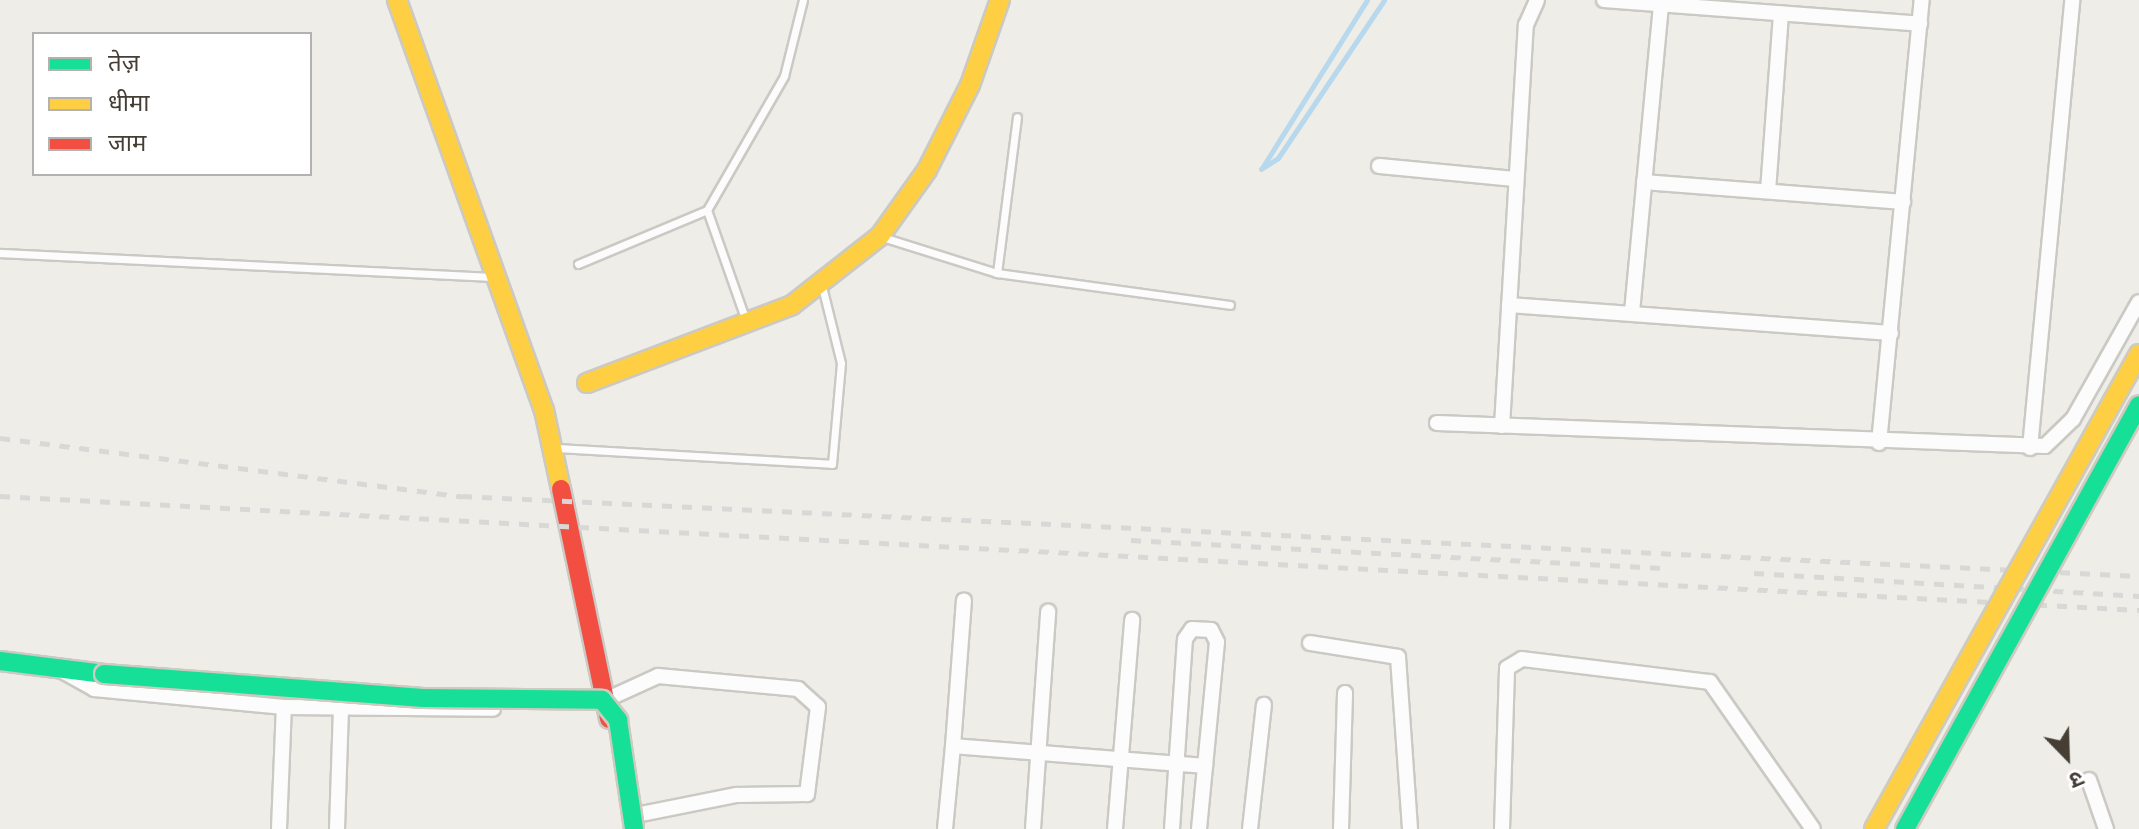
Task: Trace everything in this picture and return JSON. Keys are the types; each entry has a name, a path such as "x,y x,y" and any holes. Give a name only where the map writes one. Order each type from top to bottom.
{"main road":[{"path":"397,0 554,448 633,825"},
{"path":"587,383 747,325 822,284 880,236 927,170 970,85 1000,0"},
{"path":"1874,829 2139,354"},
{"path":"1905,829 2139,405"},
{"path":"0,661 62,671 436,699 602,700 618,720 633,825"}],"street":[{"path":"1502,426 1526,25 1537,0"},
{"path":"1604,0 1920,24"},
{"path":"1879,443 1922,0"},
{"path":"2030,448 2072,0"},
{"path":"1632,312 1661,4"},
{"path":"1768,191 1781,13"},
{"path":"1379,166 1515,179"},
{"path":"1644,182 1903,202"},
{"path":"2061,435 2139,302"},
{"path":"1509,305 1891,333"},
{"path":"1437,423 2030,448 2061,435 2136,441"},
{"path":"945,829 964,600"},
{"path":"1033,829 1048,612"},
{"path":"1115,829 1132,620"},
{"path":"1172,829 1185,639 1192,629 1216,636 1199,829"},
{"path":"1310,643 1398,657 1410,829"},
{"path":"1502,829 1507,668 1522,659 1710,682 1813,829"},
{"path":"62,671 94,689 341,710 549,709 605,701 658,676 798,689 818,707 807,794 736,795 633,825"},
{"path":"1341,829 1345,693"},
{"path":"1250,829 1264,705"},
{"path":"279,829 284,707"},
{"path":"337,829 341,710"},
{"path":"953,746 1039,757 1205,766"},
{"path":"2089,780 2106,829"}],"lane":[{"path":"578,264 707,210 784,76 803,0"},
{"path":"997,273 1017,117"},
{"path":"707,210 747,325"},
{"path":"880,236 997,273 1230,305"},
{"path":"0,253 496,278"},
{"path":"554,448 832,464 841,363 822,284"}],"waterway":[{"path":"1262,168 1367,0"},
{"path":"1261,169 1278,158 1384,0"}],"railway":[{"path":"0,438 462,496 2139,576"},
{"path":"0,496 2139,610"},
{"path":"1131,540 1662,568"},
{"path":"1754,573 2139,596"}],"traffic: fast":[{"path":"1905,829 2139,405"},
{"path":"0,661 104,674"},
{"path":"104,674 423,698 602,700 618,720 634,829"}],"traffic: slow":[{"path":"397,0 544,410 561,489"},
{"path":"587,383 792,305 880,236 927,170 970,85 1000,0"},
{"path":"1874,829 2139,354"}],"traffic: jam":[{"path":"561,489 609,719"}]}
